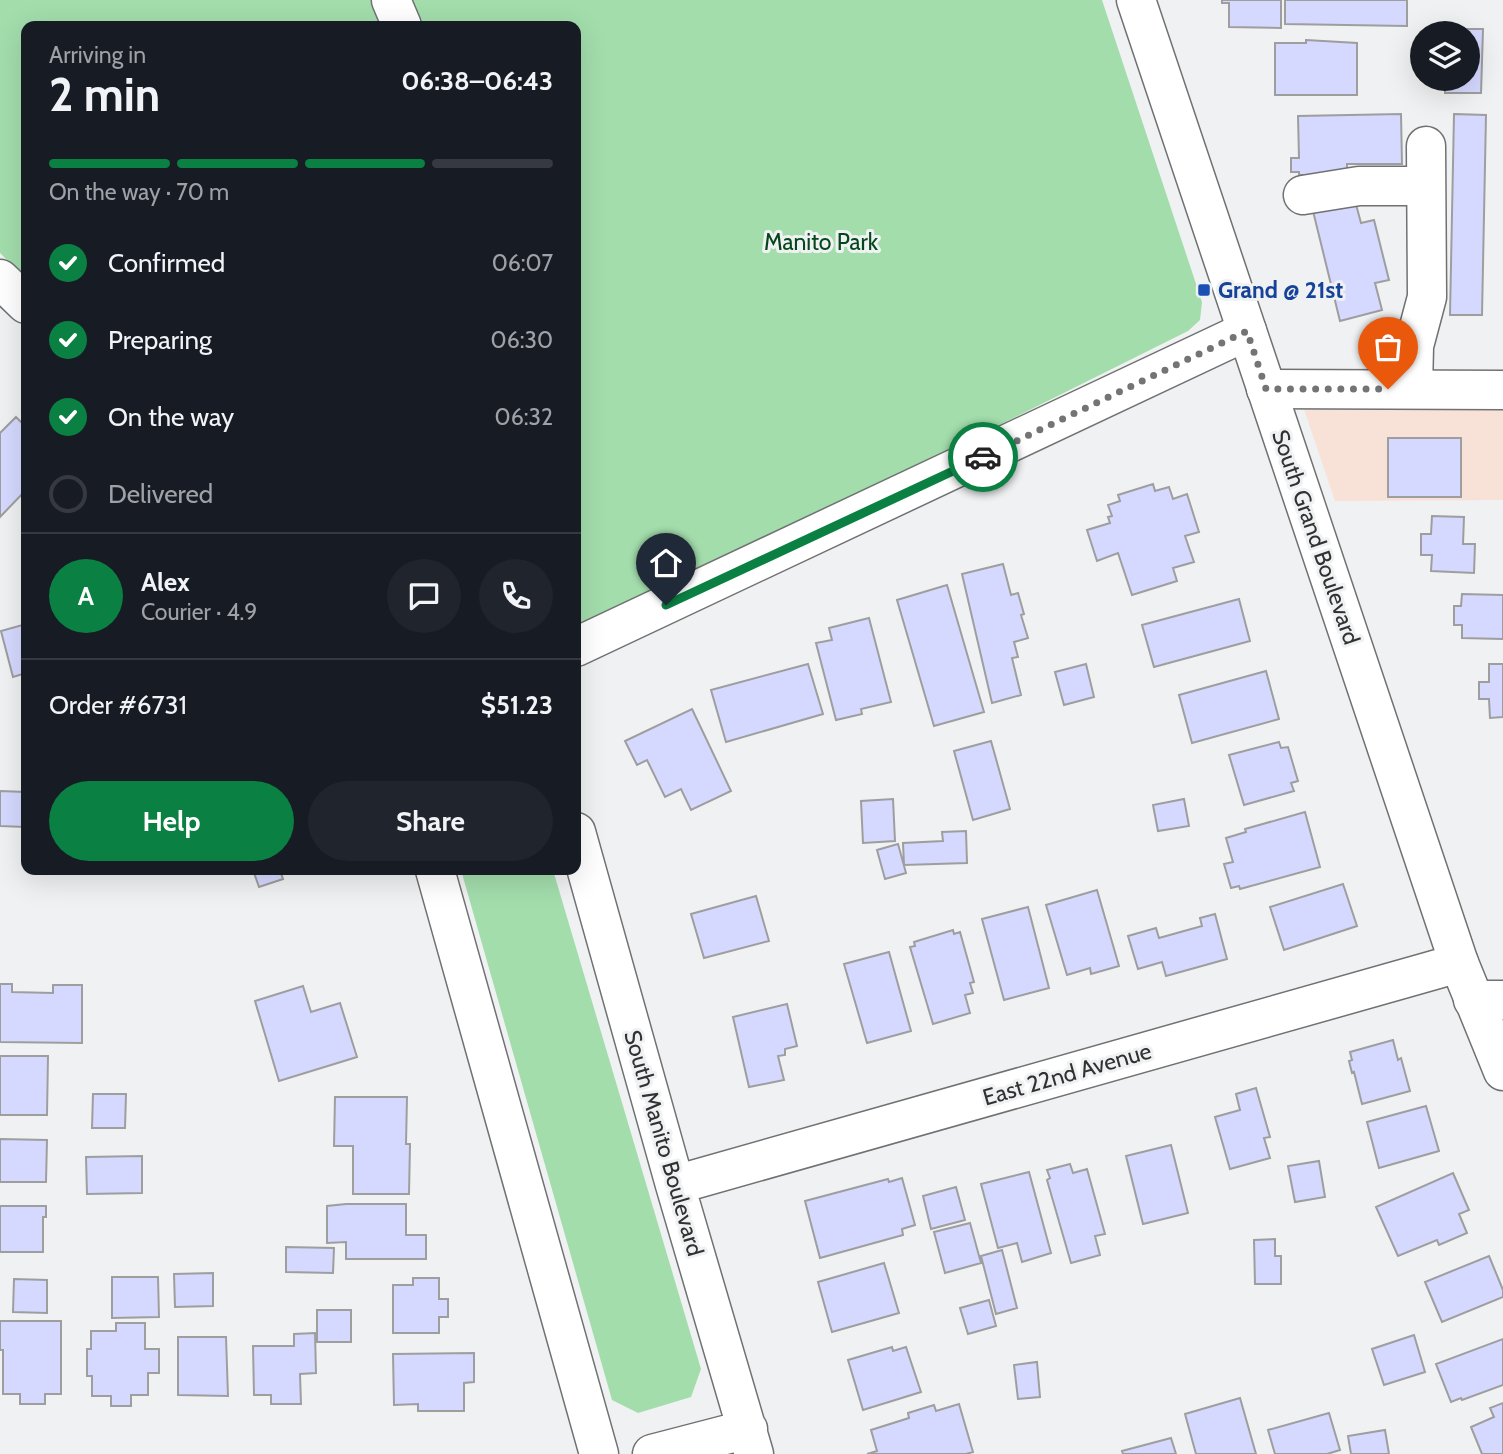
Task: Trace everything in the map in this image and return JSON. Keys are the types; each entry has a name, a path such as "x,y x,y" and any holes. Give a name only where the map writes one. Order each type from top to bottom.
{"street":[{"path":"391,0 400,21"},
{"name":"South Grand Boulevard","path":"1136,0 1459,963 1488,1000 1503,1071"},
{"path":"1413,389 1414,346 1427,297 1426,146"},
{"path":"1303,195 1359,186 1426,186"},
{"path":"0,279 21,299"},
{"path":"581,645 1247,331"},
{"path":"1266,389 1503,390"},
{"name":"South Manito Boulevard","path":"581,850 674,1185 751,1441"},
{"path":"436,875 599,1454"},
{"name":"East 22nd Avenue","path":"674,1185 1459,963"},
{"path":"652,1454 751,1441"}],"shaded area":[{"path":"1503,405 1503,500 1335,501 1303,406"}],"green space":[{"name":"Manito Park","path":"0,0 1102,0 1202,302 1200,320 1188,331 875,487 581,626 581,21 21,21 21,274 0,253"},
{"path":"462,875 554,875 701,1369 691,1397 638,1413 612,1400"}],"building":[{"path":"1222,0 1281,0 1281,28 1229,27 1229,3 1222,3"},
{"path":"1285,0 1407,0 1407,26 1285,24"},
{"path":"1480,29 1483,29 1481,93 1445,93 1480,91"},
{"path":"1306,40 1357,43 1357,95 1275,95 1275,43 1306,43"},
{"path":"1401,114 1402,164 1347,164 1347,175 1299,175 1299,172 1291,172 1291,158 1299,158 1298,116"},
{"path":"1454,114 1486,115 1482,315 1450,315"},
{"path":"1354,197 1361,223 1374,220 1389,280 1375,283 1382,310 1340,321 1312,207"},
{"path":"16,417 21,422 21,495 0,517 0,433"},
{"path":"1388,438 1461,438 1461,497 1388,497"},
{"path":"1153,484 1155,491 1169,487 1173,499 1187,494 1199,532 1185,536 1194,562 1173,568 1177,581 1132,595 1118,553 1097,561 1087,530 1110,523 1108,517 1112,516 1108,505 1120,501 1118,495"},
{"path":"1432,516 1464,517 1463,544 1475,544 1474,573 1431,571 1432,555 1421,555 1421,534 1431,534"},
{"path":"1003,564 1011,595 1018,593 1028,638 1014,642 1018,657 1012,658 1021,695 992,703 962,574"},
{"path":"947,585 984,712 934,726 897,600"},
{"path":"1462,594 1503,595 1503,639 1462,638 1462,625 1454,625 1454,606 1461,606"},
{"path":"1239,599 1250,641 1154,667 1142,625"},
{"path":"869,618 891,702 861,709 862,714 836,720 816,643 832,640 829,628"},
{"path":"21,625 21,675 13,677 1,631"},
{"path":"808,664 823,714 726,742 711,690"},
{"path":"1086,664 1094,697 1064,705 1055,672"},
{"path":"1489,664 1503,664 1503,717 1490,718 1489,699 1479,699 1479,682 1489,682"},
{"path":"1266,671 1279,719 1192,743 1179,695"},
{"path":"692,709 731,791 691,810 681,789 665,797 647,760 637,765 625,741"},
{"path":"991,741 1010,809 973,820 954,751"},
{"path":"1279,742 1281,748 1288,747 1298,781 1291,783 1294,791 1244,805 1229,755"},
{"path":"0,791 21,792 21,827 0,826"},
{"path":"893,799 895,841 863,843 861,801"},
{"path":"1184,799 1189,826 1158,831 1153,805"},
{"path":"1305,812 1320,867 1240,889 1239,886 1231,888 1224,864 1233,862 1226,838 1246,832 1245,829"},
{"path":"966,831 967,863 904,865 903,843 943,841 942,832"},
{"path":"898,844 906,873 885,879 877,850"},
{"path":"255,875 282,875 283,879 259,887"},
{"path":"1343,884 1357,926 1284,950 1270,907"},
{"path":"1097,890 1119,966 1091,974 1090,968 1067,975 1046,905"},
{"path":"756,896 769,941 704,958 691,914"},
{"path":"1028,907 1049,988 1004,1000 982,919"},
{"path":"1215,914 1227,959 1166,976 1162,962 1138,969 1128,936 1156,928 1159,938 1202,926 1200,918"},
{"path":"953,930 954,934 960,932 974,982 970,983 973,993 965,995 970,1013 933,1024 910,947 915,946 914,942"},
{"path":"889,952 911,1031 867,1043 844,964"},
{"path":"0,984 12,984 12,992 53,993 53,985 82,985 82,1043 0,1042"},
{"path":"303,986 311,1012 340,1003 357,1057 279,1081 255,1001"},
{"path":"787,1004 797,1046 785,1049 785,1055 778,1056 784,1080 749,1087 733,1017"},
{"path":"1393,1040 1410,1091 1362,1104 1349,1061 1352,1060 1350,1052"},
{"path":"0,1056 48,1056 47,1115 0,1115"},
{"path":"1256,1088 1270,1137 1264,1138 1270,1158 1230,1169 1215,1117 1240,1110 1236,1094"},
{"path":"93,1094 126,1094 125,1128 92,1128"},
{"path":"335,1097 407,1097 409,1194 353,1194 353,1146 334,1146"},
{"path":"1426,1106 1439,1151 1379,1168 1367,1122"},
{"path":"0,1139 47,1140 46,1182 0,1182"},
{"path":"1171,1145 1188,1213 1143,1224 1126,1156"},
{"path":"142,1156 142,1193 87,1194 86,1157"},
{"path":"1319,1161 1325,1197 1295,1202 1288,1166"},
{"path":"1070,1164 1073,1173 1087,1169 1105,1234 1095,1236 1100,1255 1071,1263 1047,1180 1050,1178 1047,1170"},
{"path":"1029,1172 1051,1253 1022,1262 1017,1243 998,1248 981,1184"},
{"path":"1453,1173 1469,1210 1459,1214 1467,1233 1439,1245 1437,1240 1398,1256 1376,1207"},
{"path":"902,1178 915,1225 902,1229 903,1235 820,1258 805,1201 888,1179 889,1182"},
{"path":"956,1187 965,1220 931,1229 923,1196"},
{"path":"406,1204 406,1235 426,1235 426,1259 346,1259 346,1242 327,1243 327,1206"},
{"path":"0,1206 46,1206 46,1217 43,1217 43,1252 0,1252"},
{"path":"970,1223 981,1263 945,1273 934,1232"},
{"path":"1275,1239 1275,1256 1281,1256 1281,1284 1255,1284 1254,1240"},
{"path":"286,1247 334,1248 333,1273 286,1272"},
{"path":"1002,1250 1017,1308 996,1314 981,1256"},
{"path":"1489,1256 1503,1290 1503,1297 1442,1322 1425,1282"},
{"path":"884,1263 899,1313 832,1332 818,1282"},
{"path":"213,1273 213,1306 175,1307 174,1274"},
{"path":"112,1277 158,1277 159,1317 112,1318"},
{"path":"413,1278 439,1278 439,1299 448,1299 448,1317 439,1317 439,1333 393,1333 393,1285 413,1285"},
{"path":"14,1279 47,1280 47,1313 13,1312"},
{"path":"989,1300 996,1326 968,1334 960,1308"},
{"path":"317,1310 351,1310 351,1342 317,1342"},
{"path":"0,1321 61,1321 61,1394 45,1394 45,1404 20,1404 20,1394 3,1394"},
{"path":"116,1323 145,1323 145,1349 159,1349 159,1373 148,1373 148,1395 131,1395 131,1406 111,1406 111,1396 92,1396 92,1376 87,1376 87,1349 91,1349 91,1331 116,1331"},
{"path":"315,1333 316,1373 300,1374 301,1404 271,1404 271,1395 254,1395 253,1346 294,1346 294,1334"},
{"path":"1414,1335 1425,1372 1384,1385 1372,1349"},
{"path":"178,1337 226,1337 228,1396 178,1395"},
{"path":"1503,1339 1503,1385 1451,1402 1436,1364"},
{"path":"892,1347 893,1351 906,1347 921,1392 863,1410 848,1360"},
{"path":"474,1353 474,1382 464,1383 464,1411 418,1411 418,1404 394,1405 393,1354"},
{"path":"1037,1362 1040,1397 1018,1399 1014,1365"},
{"path":"1240,1398 1256,1454 1196,1454 1185,1414"},
{"path":"1503,1403 1503,1454 1482,1454 1471,1427 1494,1417 1490,1408"},
{"path":"959,1404 973,1452 867,1454 877,1451 871,1430 909,1418 908,1413 934,1405 936,1411"},
{"path":"1329,1413 1340,1450 1327,1454 1275,1454 1268,1430"},
{"path":"1385,1430 1389,1454 1351,1454 1348,1436"},
{"path":"1171,1438 1176,1454 1123,1454 1122,1451"}],"way so far":[{"path":"983,457 1247,331 1266,389 1388,389"}],"place":[{"name":"Grand @ 21st","path":"1204,290"}],"route":[{"path":"666,605 983,457"}]}
